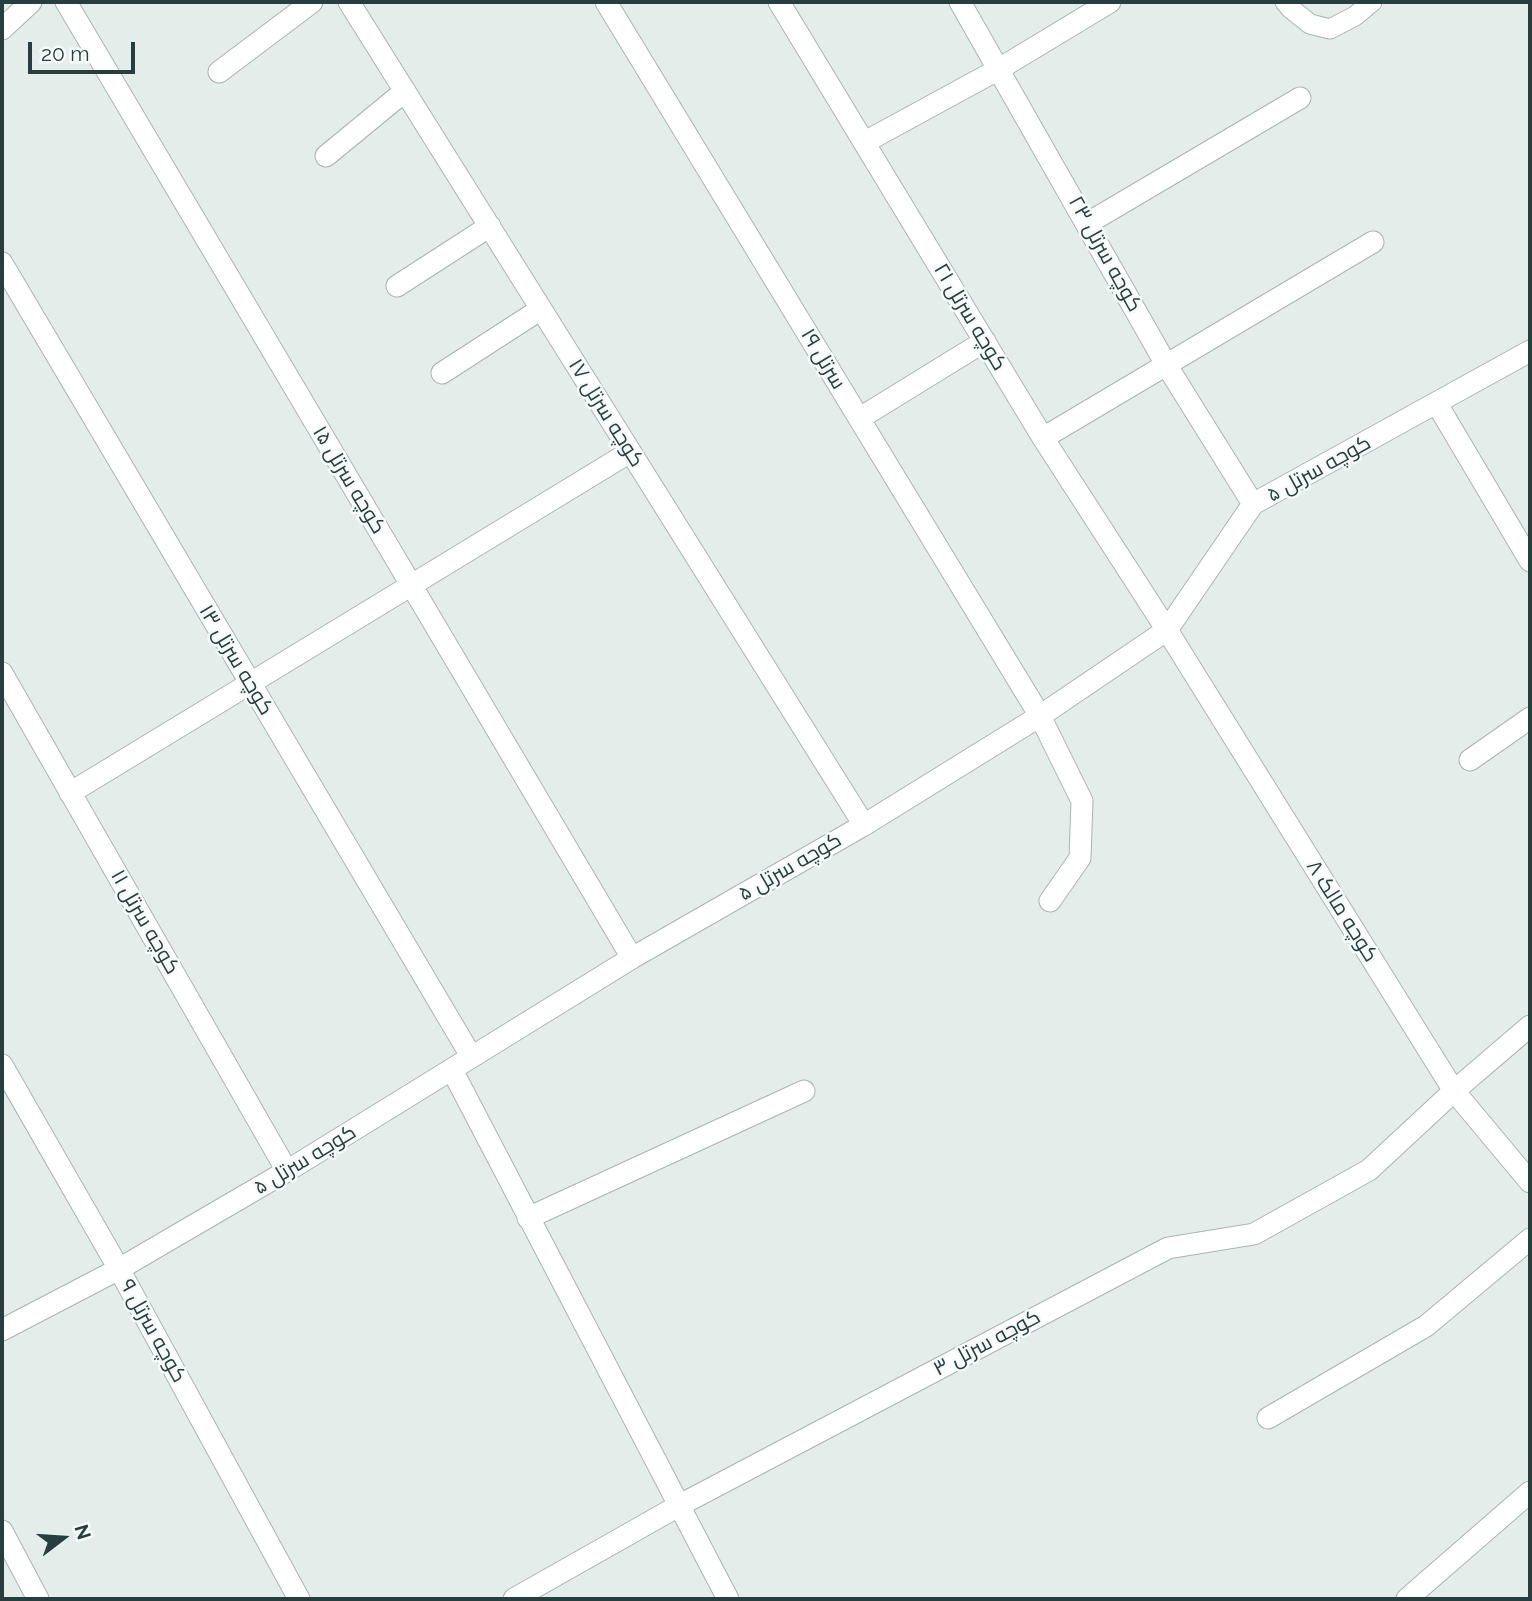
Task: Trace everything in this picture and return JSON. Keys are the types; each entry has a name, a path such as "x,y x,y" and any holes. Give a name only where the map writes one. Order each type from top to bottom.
{"street":[{"path":"2,29 30,2"},
{"name":"کوچه سرتل ۱۵","path":"66,2 632,958"},
{"path":"219,72 312,2"},
{"name":"کوچه سرتل ۱۷","path":"349,2 864,825"},
{"name":"سرتل ۱۹","path":"606,2 1040,716 1082,801 1080,858 1050,901"},
{"name":"کوچه سرتل ۲۱","path":"779,2 1043,438 1167,630"},
{"name":"کوچه سرتل ۲۳","path":"960,2 1167,366 1253,505"},
{"path":"865,142 999,69 1110,2"},
{"path":"326,156 405,91"},
{"path":"1088,223 1300,98"},
{"path":"397,286 490,226"},
{"path":"1043,438 1373,242"},
{"name":"کوچه سرتل ۱۳","path":"2,263 471,1056"},
{"path":"442,373 541,309"},
{"path":"860,418 985,341"},
{"name":"کوچه سرتل ۵","path":"2,1330 119,1269 287,1171 632,958 864,825 1040,716 1167,630 1253,505 1530,351"},
{"path":"1437,404 1530,561"},
{"path":"70,793 631,452"},
{"name":"کوچه مالک ۸","path":"1167,630 1454,1091 1530,1182"},
{"name":"کوچه سرتل ۱۱","path":"2,673 287,1171"},
{"path":"1470,760 1530,718"},
{"name":"کوچه سرتل ۳","path":"514,1599 680,1505 1168,1248 1254,1234 1369,1170 1454,1091 1530,1026"},
{"name":"کوچه سرتل ۹","path":"2,1065 119,1269 299,1599"},
{"path":"452,1070 728,1599"},
{"path":"528,1217 804,1091"},
{"path":"1268,1418 1426,1326 1530,1239"},
{"path":"1407,1599 1530,1492"},
{"path":"2,1531 38,1599"}],"lane":[{"path":"1286,2 1311,24 1330,29 1355,16 1372,2"}]}
